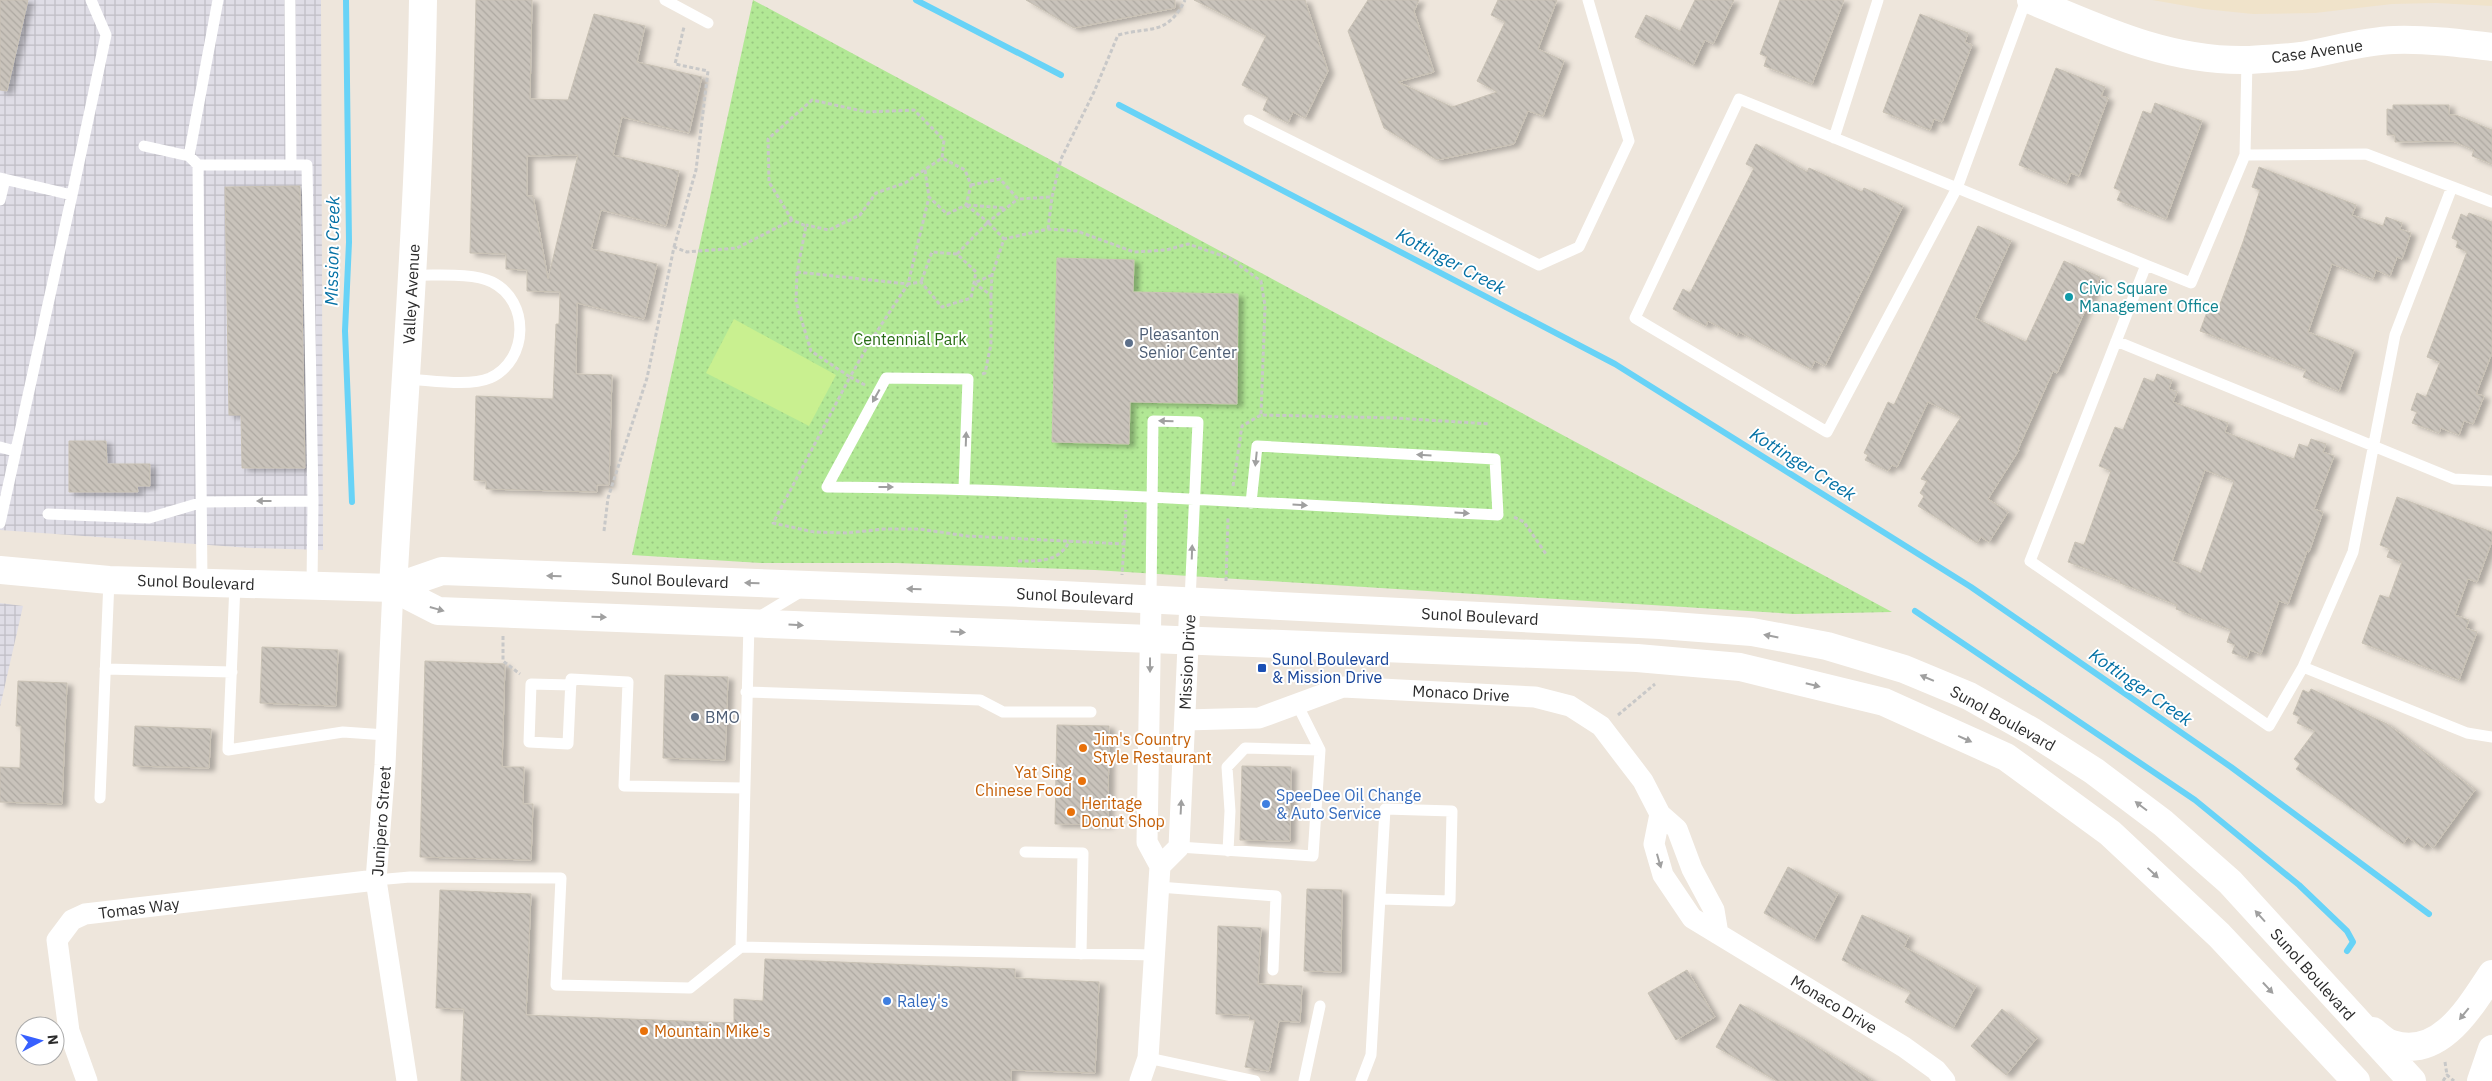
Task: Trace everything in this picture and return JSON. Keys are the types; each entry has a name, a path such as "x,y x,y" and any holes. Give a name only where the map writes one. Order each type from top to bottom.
{"main road":[{"name":"Valley Avenue","path":"393,588 412,275 424,0"},
{"name":"Case Avenue","path":"2032,0 2119,38 2151,48 2197,56 2247,60 2301,56 2393,40 2440,41 2492,47"},
{"name":"Sunol Boulevard","path":"0,570 109,580 393,588 442,571 1151,599 1650,624 1752,632 1827,646 1904,668 1970,696 2033,732 2094,771 2163,823 2230,882 2412,1081"},
{"name":"Sunol Boulevard","path":"393,588 438,611 1637,658 1740,667 1884,702 2006,757 2110,834 2219,935 2356,1081"},
{"path":"2347,1012 2391,1044 2408,1046 2426,1043 2446,1034 2465,1015 2492,974"},
{"path":"2481,1081 2492,1049"}],"street":[{"name":"Junipero Street","path":"393,588 386,735 376,880 407,1081"},
{"path":"1140,1081 1148,1058 1160,866 1147,842 1151,599"},
{"name":"Mission Drive","path":"1179,847 1190,601"},
{"name":"Monaco Drive","path":"1185,720 1259,718 1343,687 1535,697 1570,706 1600,726 1643,781 1660,814 1677,829 1692,869 1714,910 1718,934"},
{"name":"Monaco Drive","path":"1660,814 1654,844 1663,875 1692,918 1904,1047 1936,1070 1945,1081"},
{"path":"1160,866 1179,847"},
{"name":"Tomas Way","path":"87,1081 69,1031 57,940 72,920 85,914 376,880"}],"lane":[{"path":"0,523 106,35 91,0"},
{"path":"190,156 218,0"},
{"path":"290,0 291,165"},
{"path":"665,0 708,23"},
{"path":"1249,120 1539,265 1579,247 1629,141 1588,0"},
{"path":"1834,138 1878,0"},
{"path":"2026,0 1957,188 1827,432 1635,318 1739,99 1834,138 1957,188 2146,265 2191,283 2245,155 2247,60"},
{"path":"144,146 190,156 198,165 202,582"},
{"path":"2245,155 2366,154 2492,202"},
{"path":"198,165 307,165 313,501 312,585"},
{"path":"0,200 2,179 72,195"},
{"path":"2146,265 2030,561 2269,726 2303,667 2353,552 2395,335 2452,187"},
{"path":"406,379 470,382 490,378 506,366 514,355 521,330 517,310 507,294 491,282 472,277 412,275"},
{"path":"2116,341 2454,479 2492,481"},
{"path":"964,488 968,379 886,378 827,487 964,488 1498,515 1495,459 1257,446 1251,502"},
{"path":"1151,599 1153,421 1198,422 1190,601"},
{"path":"0,447 15,451"},
{"path":"48,514 149,518 202,502 313,501"},
{"path":"100,798 109,580"},
{"path":"235,583 228,750 342,732 386,735"},
{"path":"741,947 749,623 810,586"},
{"path":"2303,667 2467,733 2492,737"},
{"path":"105,669 232,672"},
{"path":"571,685 532,684 529,742 568,744 571,685 571,679 628,682 624,786 744,788"},
{"path":"746,692 980,700 1003,712 1091,712"},
{"path":"1179,847 1313,856 1320,750 1297,704"},
{"path":"1228,851 1230,811 1226,767 1245,748 1320,750"},
{"path":"1361,1081 1371,1055 1385,809 1452,811 1450,901 1380,899"},
{"path":"1025,852 1083,853 1081,954"},
{"path":"376,880 410,877 561,878 556,985 690,988 741,947 1155,955"},
{"path":"1159,887 1276,896 1273,970"},
{"path":"1304,1081 1320,1006"},
{"path":"1148,1058 1255,1081"}],"path":[{"path":"1048,229 1052,198 1061,159 1094,92 1118,35 1134,30 1160,28 1177,17 1185,0"},
{"path":"604,531 608,498 647,378 674,248 696,170 708,71 675,64 688,12"},
{"path":"798,223 829,230 860,216 876,193 905,183 942,158 944,140 914,110 867,112 812,100 768,139 769,182 792,220 798,223 806,226 797,272 796,302 811,351 878,393"},
{"path":"942,158 965,170 971,185 966,205"},
{"path":"925,170 929,197 908,284 870,342 850,377 773,523 814,532 847,533 884,529 919,529 967,536 1124,544 1122,577 1129,576"},
{"path":"971,185 1000,179 1018,199"},
{"path":"929,197 947,214 966,205 1007,208"},
{"path":"958,254 988,222 1018,199 1052,198"},
{"path":"966,205 988,222 1004,239"},
{"path":"674,248 687,252 737,248 792,220"},
{"path":"1004,239 1048,229 1078,231 1134,252 1166,250 1188,244 1229,258 1261,281 1265,306 1261,416 1396,418 1490,424"},
{"path":"968,379 985,373 991,344 992,275 1004,239"},
{"path":"932,252 958,254 976,272 971,298 942,308 921,282 932,252"},
{"path":"797,272 908,284 921,282"},
{"path":"974,282 992,275"},
{"path":"974,282 991,295"},
{"path":"1498,509 1524,522 1546,554"},
{"path":"1018,561 1040,561 1060,555 1070,540"},
{"path":"504,631 503,661 532,684"},
{"path":"1600,726 1622,713 1679,662"},
{"path":"2443,1081 2447,1075 2454,1081"}],"shaded area":[{"path":"0,0 321,0 323,550 251,548 0,530"},
{"path":"2152,0 2492,0 2492,6 2436,3 2392,4 2315,13 2253,14 2204,9"},
{"path":"0,603 23,606 0,707"}],"green space":[{"name":"Centennial Park","path":"753,0 1892,612 1794,614 1095,570 896,563 761,563 632,555"},
{"path":"734,319 836,375 809,426 706,373"}],"building":[{"path":"0,0 28,0 7,91 0,90"},
{"path":"476,0 532,0 530,99 568,100 594,14 645,26 637,62 702,77 689,133 622,117 613,155 679,171 666,226 601,210 591,249 657,264 644,319 577,303 576,374 612,375 609,485 597,485 597,492 486,489 486,481 474,480 476,396 553,399 556,324 559,324 560,292 527,291 527,270 506,269 506,254 470,253","holes":["578,155 548,279 533,196 527,196 527,156"]},
{"path":"1026,0 1175,0 1175,8 1074,28"},
{"path":"1194,0 1305,0 1328,71 1305,118 1293,112 1288,123 1263,110 1268,98 1242,85 1266,36"},
{"path":"1368,0 1419,0 1414,11 1434,72 1398,82 1452,107 1497,92 1477,81 1505,22 1491,15 1498,0 1557,0 1538,49 1564,61 1543,116 1528,111 1514,144 1437,160 1384,128 1348,31"},
{"path":"1695,0 1734,0 1713,44 1705,40 1693,65 1635,37 1646,15 1680,31"},
{"path":"1780,0 1844,0 1812,84 1764,66 1767,57 1760,54"},
{"path":"1920,14 1968,33 1965,42 1972,45 1942,122 1934,119 1930,130 1883,112"},
{"path":"2056,68 2105,87 2101,96 2108,98 2079,176 2071,173 2067,184 2019,165"},
{"path":"2155,103 2202,121 2166,219 2117,200 2121,191 2114,188 2143,111 2151,114"},
{"path":"2393,105 2449,105 2449,115 2456,115 2492,130 2492,164 2472,156 2474,150 2453,141 2395,142 2395,135 2387,135 2387,109 2393,110"},
{"path":"1756,144 1807,172 1809,168 1862,192 1864,188 1903,206 1825,366 1815,361 1811,369 1739,332 1737,336 1708,321 1706,326 1673,309 1683,289 1690,293 1754,168 1746,164"},
{"path":"2259,167 2356,205 2352,215 2383,226 2386,217 2402,223 2400,229 2411,233 2402,259 2397,257 2390,276 2376,270 2373,279 2332,264 2308,332 2354,350 2339,391 2303,377 2306,370 2200,331 2207,312 2216,315 2243,242 2260,190 2252,187"},
{"path":"300,186 305,468 242,468 241,415 229,415 225,187"},
{"path":"2469,213 2492,222 2492,353 2476,394 2484,396 2473,424 2464,421 2459,435 2441,428 2439,433 2412,423 2417,412 2411,410 2417,393 2426,397 2440,362 2427,357 2467,252 2456,247 2458,241 2452,238 2461,214 2467,217"},
{"path":"1978,226 2011,241 1975,318 2026,342 2064,261 2100,277 2057,373 2053,371 2019,450 1988,499 2008,512 1989,542 1981,537 1977,543 1918,506 1924,496 1920,493 1927,481 1921,479 1961,417 1928,402 1897,467 1892,465 1888,471 1865,460 1868,455 1864,453 1888,402 1894,405"},
{"path":"1057,258 1134,260 1133,292 1238,294 1237,404 1130,402 1129,444 1052,442"},
{"path":"2157,374 2172,380 2169,389 2177,392 2173,402 2228,423 2225,432 2294,459 2299,444 2308,447 2311,439 2326,444 2323,452 2334,456 2314,509 2323,512 2309,552 2307,551 2288,604 2279,601 2261,654 2250,650 2247,658 2232,653 2235,645 2227,642 2231,630 2176,609 2177,605 2120,583 2120,581 2068,562 2075,542 2084,545 2111,471 2099,466 2115,427 2123,430 2144,378 2154,382","holes":["2205,470 2234,481 2201,573 2172,561"]},
{"path":"69,441 106,441 107,464 150,464 150,486 137,486 138,492 69,492"},
{"path":"2397,497 2492,532 2492,541 2477,582 2468,579 2455,615 2469,620 2466,628 2477,632 2459,680 2362,643 2380,595 2389,598 2402,562 2387,557 2390,549 2380,545"},
{"path":"262,647 338,650 336,706 260,703"},
{"path":"425,661 505,664 502,767 524,767 523,804 533,804 531,860 420,857"},
{"name":"BMO","path":"665,675 728,677 725,760 663,758"},
{"path":"18,681 67,683 62,804 0,802 0,767 20,768 21,726 16,726"},
{"path":"2311,689 2387,724 2475,790 2433,848 2427,843 2423,848 2408,837 2403,844 2296,769 2300,764 2294,759 2315,731 2297,723 2300,717 2293,714 2303,690 2309,693"},
{"path":"1057,725 1109,726 1108,825 1055,824"},
{"path":"135,726 211,729 209,768 133,766"},
{"name":"SpeeDee Oil Change & Auto Service","path":"1242,766 1291,767 1290,841 1240,840"},
{"path":"1788,867 1838,893 1814,940 1764,913"},
{"path":"1307,889 1342,890 1341,972 1304,971"},
{"path":"440,890 531,894 526,1015 734,1023 734,999 763,1001 765,959 1015,969 1015,978 1099,982 1095,1073 1011,1070 1011,1081 461,1081 464,1009 436,1008"},
{"path":"1862,915 1909,936 1904,947 1976,986 1953,1028 1905,1002 1911,992 1842,960"},
{"path":"1218,926 1261,928 1258,984 1302,986 1300,1022 1279,1021 1269,1071 1245,1067 1255,1020 1249,1020 1250,1015 1216,1014"},
{"path":"1687,970 1715,1017 1676,1040 1648,993"},
{"path":"1740,1004 1800,1037 1873,1081 1777,1081 1716,1047"},
{"path":"2002,1009 2037,1038 2006,1075 1971,1046"}],"waterway":[{"name":"Mission Creek","path":"346,0 349,242 345,331 352,502"},
{"name":"Kottinger Creek","path":"916,0 1061,75"},
{"name":"Kottinger Creek","path":"1119,105 1615,364 1971,587 2231,767 2429,914"},
{"path":"1915,611 2195,800 2299,885 2347,931 2353,942 2347,951"}],"place":[{"name":"Civic Square Management Office","path":"2069,297"},
{"name":"Pleasanton Senior Center","path":"1129,343"},
{"name":"Sunol Boulevard & Mission Drive","path":"1262,668"},
{"name":"BMO","path":"695,717"},
{"name":"Jim's Country Style Restaurant","path":"1083,748"},
{"name":"Yat Sing Chinese Food","path":"1082,781"},
{"name":"SpeeDee Oil Change & Auto Service","path":"1266,804"},
{"name":"Heritage Donut Shop","path":"1071,812"},
{"name":"Raley's","path":"887,1001"},
{"name":"Mountain Mike's","path":"644,1031"}]}
